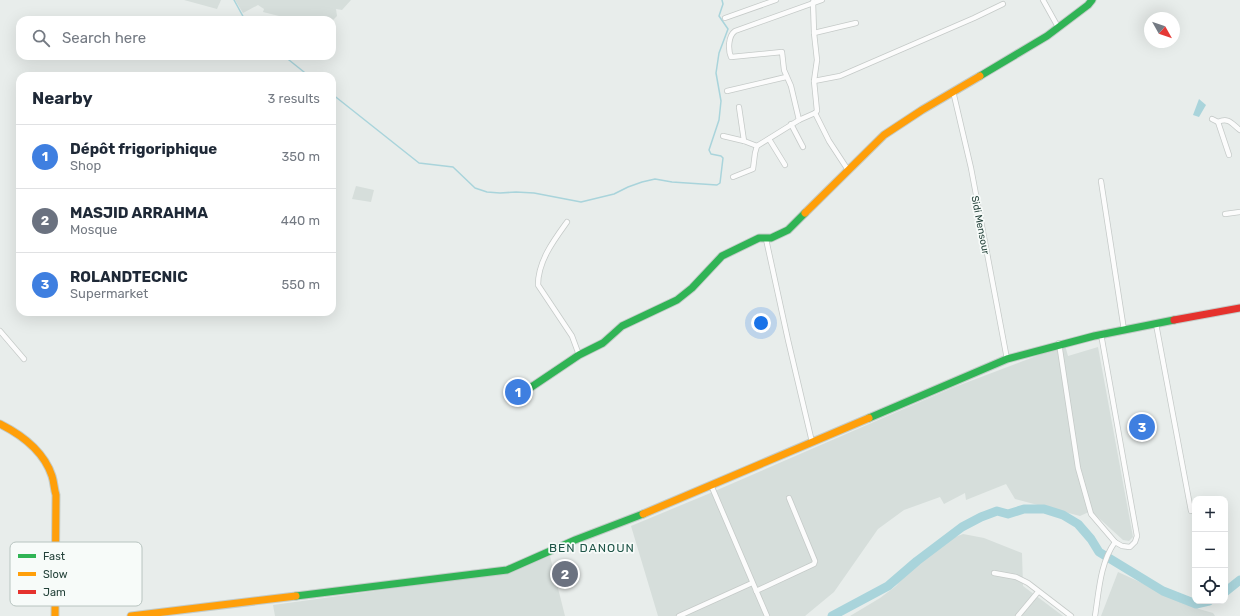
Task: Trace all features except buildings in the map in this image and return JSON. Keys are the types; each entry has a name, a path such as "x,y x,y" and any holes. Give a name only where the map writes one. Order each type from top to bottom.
{"main road":[{"path":"524,392 579,355 603,343 622,326 677,300 692,288 722,256 759,238 771,238 788,230 884,135 953,91 1047,36 1088,5 1092,0"},
{"path":"131,616 508,570 575,540 632,519 1006,359 1101,334 1240,308"},
{"path":"0,424 19,434 39,454 53,476 56,495 56,542"},
{"path":"55,606 55,616"}],"street":[{"path":"725,18 776,0"},
{"path":"799,120 791,86 784,70 782,52 732,57 730,54 730,38 735,30 822,0"},
{"path":"1043,0 1058,27"},
{"path":"813,2 817,60 814,81 817,110 815,113 829,141 848,170"},
{"path":"814,81 840,76 1003,4"},
{"path":"814,33 856,23"},
{"path":"727,91 786,77"},
{"name":"Sidi Mensour","path":"953,91 971,168 1006,359"},
{"path":"739,107 744,141"},
{"path":"733,177 754,169 757,146 799,120 815,113"},
{"path":"1212,120 1218,122 1225,120 1228,121 1240,130"},
{"path":"1218,122 1229,155"},
{"path":"792,124 803,147"},
{"path":"723,136 757,146"},
{"path":"769,139 785,165"},
{"path":"1100,181 1124,330"},
{"path":"1225,214 1240,212"},
{"path":"567,222 547,252 538,277 538,285 572,336 579,355"},
{"path":"766,239 812,442"},
{"path":"1156,324 1191,511"},
{"path":"0,331 24,359"},
{"path":"1060,344 1078,468 1091,514 1115,542 1122,546 1130,547 1135,542 1137,536 1101,334"},
{"path":"711,485 767,616"},
{"path":"756,591 816,562 789,498"},
{"path":"1094,616 1103,564 1109,550 1115,542"},
{"path":"994,573 1016,577 1028,583 1071,616"},
{"path":"678,616 752,583"},
{"path":"1018,616 1038,592"}],"shaded area":[{"path":"184,0 221,0 217,9"},
{"path":"235,0 351,0 342,10 336,9 336,17 279,16 263,12 264,9 258,5 243,13"},
{"path":"356,186 374,190 371,202 352,199"},
{"path":"1065,345 1068,356 1098,347 1133,537 1129,541 1123,540 1091,511 1080,516 1015,499 1006,484 966,500 965,493 944,504 940,497 904,510 878,529 834,592 805,616 658,616 631,526 952,388"},
{"path":"963,534 984,538 1022,553 1023,586 1063,616 850,616 880,598 896,586 913,566 950,539"},
{"path":"550,556 565,616 275,616 273,605 507,573"},
{"path":"1118,572 1199,609 1213,613 1215,616 1101,616"}],"water":[{"path":"1199,99 1206,105 1199,117 1193,115"}],"waterway":[{"path":"234,0 243,16"},
{"path":"336,97 419,163 453,167 475,188 487,192 534,193 581,202 614,194 628,187 655,179 672,182 717,185 720,183 723,158 721,156 711,154 709,150 719,120 721,101 716,73 719,53 728,29 719,16 723,4 722,0"},
{"path":"289,60 304,72"},
{"path":"832,616 888,586 917,561 962,527 997,511 1008,514 1024,509 1044,509 1063,515 1078,524 1091,539 1099,552 1163,591 1192,602"},
{"path":"1228,590 1240,580"}],"traffic: fast":[{"path":"980,76 1047,36 1088,5 1092,0"},
{"path":"524,392 579,355 603,343 622,326 677,300 692,288 722,256 759,238 771,238 788,230 805,213"},
{"path":"869,418 1007,359 1094,336 1174,320"},
{"path":"296,596 507,570 575,540 643,514"}],"traffic: slow":[{"path":"805,213 884,135 922,110 980,76"},
{"path":"643,514 869,418"},
{"path":"0,424 16,433 31,445 44,459 48,467 53,478 56,495 56,542"},
{"path":"131,616 296,596"},
{"path":"55,606 55,616"}],"traffic: jam":[{"path":"1174,320 1240,308"}],"place":[{"name":"Dépôt frigoriphique","path":"518,392"},
{"name":"ROLANDTECNIC","path":"1142,427"},
{"name":"MASJID ARRAHMA","path":"565,574"}],"district":[{"name":"BEN DANOUN","path":"592,548"}]}
